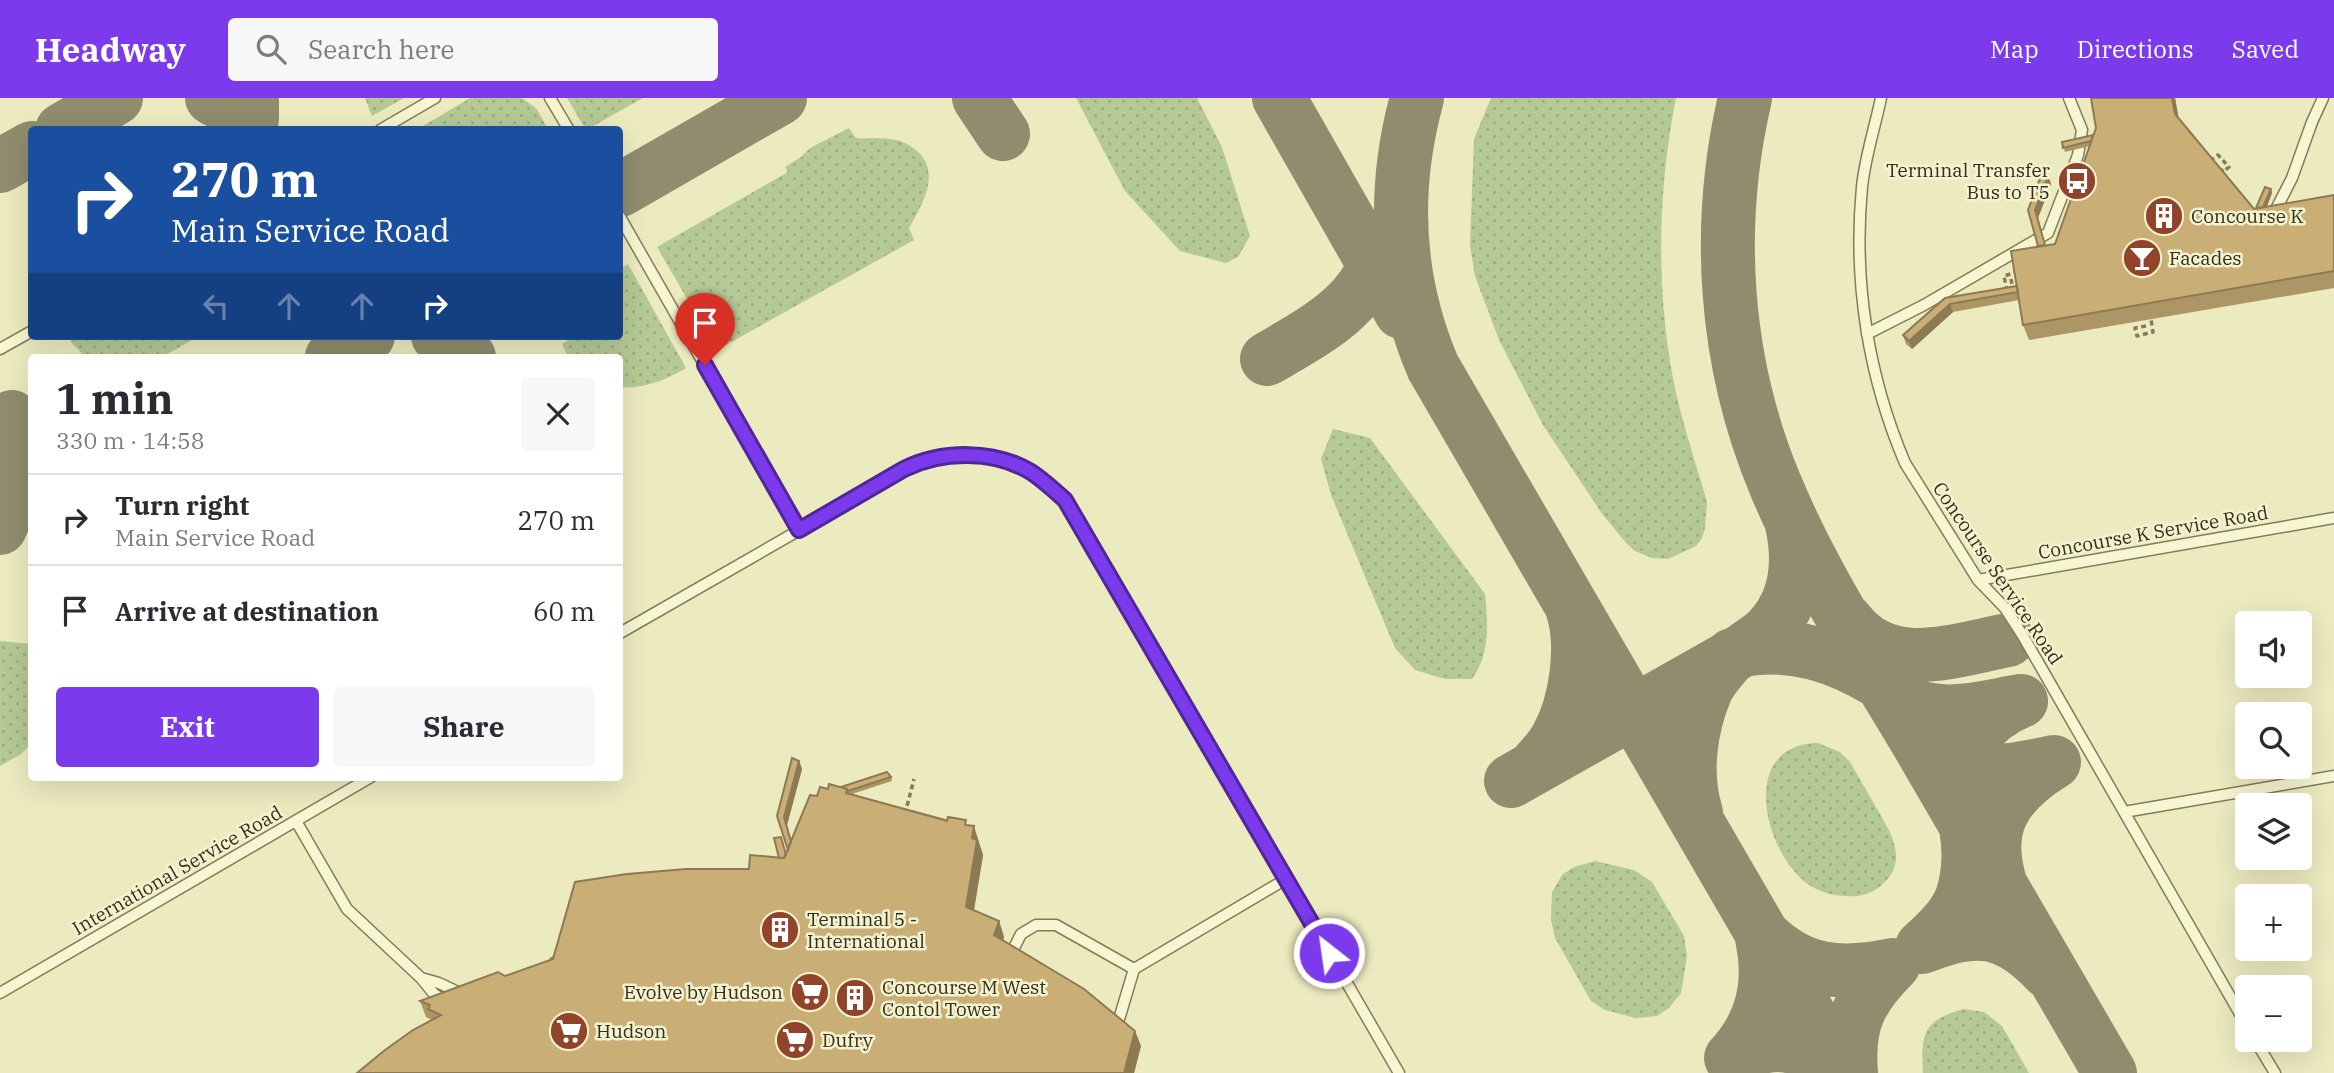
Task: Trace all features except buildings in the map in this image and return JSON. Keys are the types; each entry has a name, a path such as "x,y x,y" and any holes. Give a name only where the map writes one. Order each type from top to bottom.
{"lane":[{"path":"387,126 435,98"},
{"path":"550,98 567,126"},
{"name":"Concourse Service Road","path":"1881,98 1862,185 1860,287 1880,394 1905,463 1978,580 2005,608 2023,636 2235,1005"},
{"path":"1867,334 1924,305 2048,233 2078,155 2082,130 2077,113 2068,98"},
{"path":"2272,222 2323,98"},
{"path":"623,222 799,530"},
{"path":"0,349 28,333"},
{"path":"623,631 919,461 943,456 970,455 1014,463 1032,473 1065,500 1080,522 1399,1073"},
{"name":"Concourse K Service Road","path":"1978,580 2334,518"},
{"path":"2124,812 2334,776"},
{"name":"International Service Road","path":"0,993 364,781"},
{"path":"296,821 347,909 421,978 433,994 454,1006"},
{"path":"1117,1026 1134,969 1286,879"},
{"path":"1010,956 1021,934 1036,925 1056,925 1134,969"},
{"path":"421,978 439,983 472,999"},
{"path":"2262,1052 2275,1073"}],"path":[{"path":"2208,163 2218,155 2229,167 2223,172 2217,164"},
{"path":"2004,276 2007,291 2013,290 2011,279"},
{"path":"2146,326 2135,328 2137,336 2153,332 2151,319"},
{"path":"902,822 914,779"}],"green space":[{"path":"365,98 404,98 372,116"},
{"path":"470,98 522,98 536,108 546,126 423,126"},
{"path":"567,98 643,98 593,126 584,126"},
{"path":"1076,98 1197,98 1222,147 1250,236 1238,257 1226,263 1180,251 1125,191"},
{"path":"1491,98 1676,98 1663,201 1663,304 1675,389 1707,502 1702,538 1696,546 1668,559 1652,558 1635,551 1603,515 1543,425 1499,340 1475,276 1470,245 1474,139"},
{"path":"849,128 856,138 887,139 905,143 925,161 929,172 926,194 909,228 914,240 717,350 657,247 788,172 785,167 810,148"},
{"path":"628,264 686,368 654,383 638,387 623,387 623,354 567,354 562,344 567,340 623,340 623,267"},
{"path":"192,340 167,354 82,354 71,342"},
{"path":"1333,429 1370,438 1485,594 1485,649 1472,679 1445,679 1415,670 1395,648 1331,495 1321,459"},
{"path":"0,641 28,644 28,747 0,766"},
{"path":"1818,743 1840,752 1850,762 1893,840 1896,850 1894,869 1878,888 1865,894 1853,896 1822,892 1804,881 1789,865 1769,822 1766,799 1768,778 1777,760 1793,748"},
{"path":"1595,861 1634,870 1652,882 1684,936 1687,956 1681,993 1669,1008 1657,1016 1636,1018 1605,1010 1591,1001 1555,938 1551,919 1552,892 1562,875 1574,867"},
{"path":"1963,1009 1984,1012 2002,1026 2029,1073 1923,1073 1923,1048 1927,1030 1940,1018"}],"taxiway":[{"path":"69,126 116,98"},
{"path":"212,98 252,119 252,98"},
{"path":"623,188 780,98"},
{"path":"979,98 1003,134"},
{"path":"1279,98 1401,312"},
{"path":"1417,98 1404,166 1402,234 1411,301 1433,367 1843,1073"},
{"path":"1745,98 1730,195 1730,293 1735,342 1745,390 1758,438 1775,484 1806,551 1842,616 2110,1073"},
{"path":"0,166 28,150"},
{"path":"1267,359 1325,324 1356,296 1378,259 1385,236"},
{"path":"337,354 361,340"},
{"path":"444,340 465,354"},
{"path":"0,528 16,474 17,445 12,417"},
{"path":"1511,781 1743,650 1767,632 1779,618 1791,593 1796,566 1792,524"},
{"path":"1534,767 1558,736 1574,691 1578,641 1573,611"},
{"path":"1847,621 1863,638 1881,648 1901,654 1943,653 2008,640"},
{"path":"1743,650 1780,648 1814,653 1864,673 1912,704 1925,709 1961,711 2021,701 1982,727 1966,752 1958,781 1968,845 1964,889 1959,905 1950,918 1922,947 1959,935 1989,935 2018,946 2047,971"},
{"path":"1696,813 1690,783 1690,751 1696,720 1708,685 1732,655"},
{"path":"1928,752 1942,762 1972,771 2005,771 2054,762 2022,786 2010,799 2002,814 1996,829 1994,846 2001,886"},
{"path":"1762,934 1791,957 1822,968 1856,970 1893,965 1872,989 1858,1013 1851,1040 1851,1073"},
{"path":"1762,938 1766,971 1762,1002 1751,1031 1731,1058 1763,1047 1788,1046 1813,1055 1841,1073"}],"place":[{"name":"Terminal Transfer Bus to T5","path":"2077,181"},
{"name":"Concourse K","path":"2164,216"},
{"name":"Facades","path":"2142,258"},
{"name":"Terminal 5 - International","path":"780,930"},
{"name":"Evolve by Hudson","path":"810,992"},
{"name":"Concourse M West Contol Tower","path":"855,998"},
{"name":"Hudson","path":"569,1031"},
{"name":"Dufry","path":"795,1040"}],"route":[{"path":"705,365 799,530 919,461 943,456 970,455 1014,463 1032,473 1065,500 1329,953"}]}
